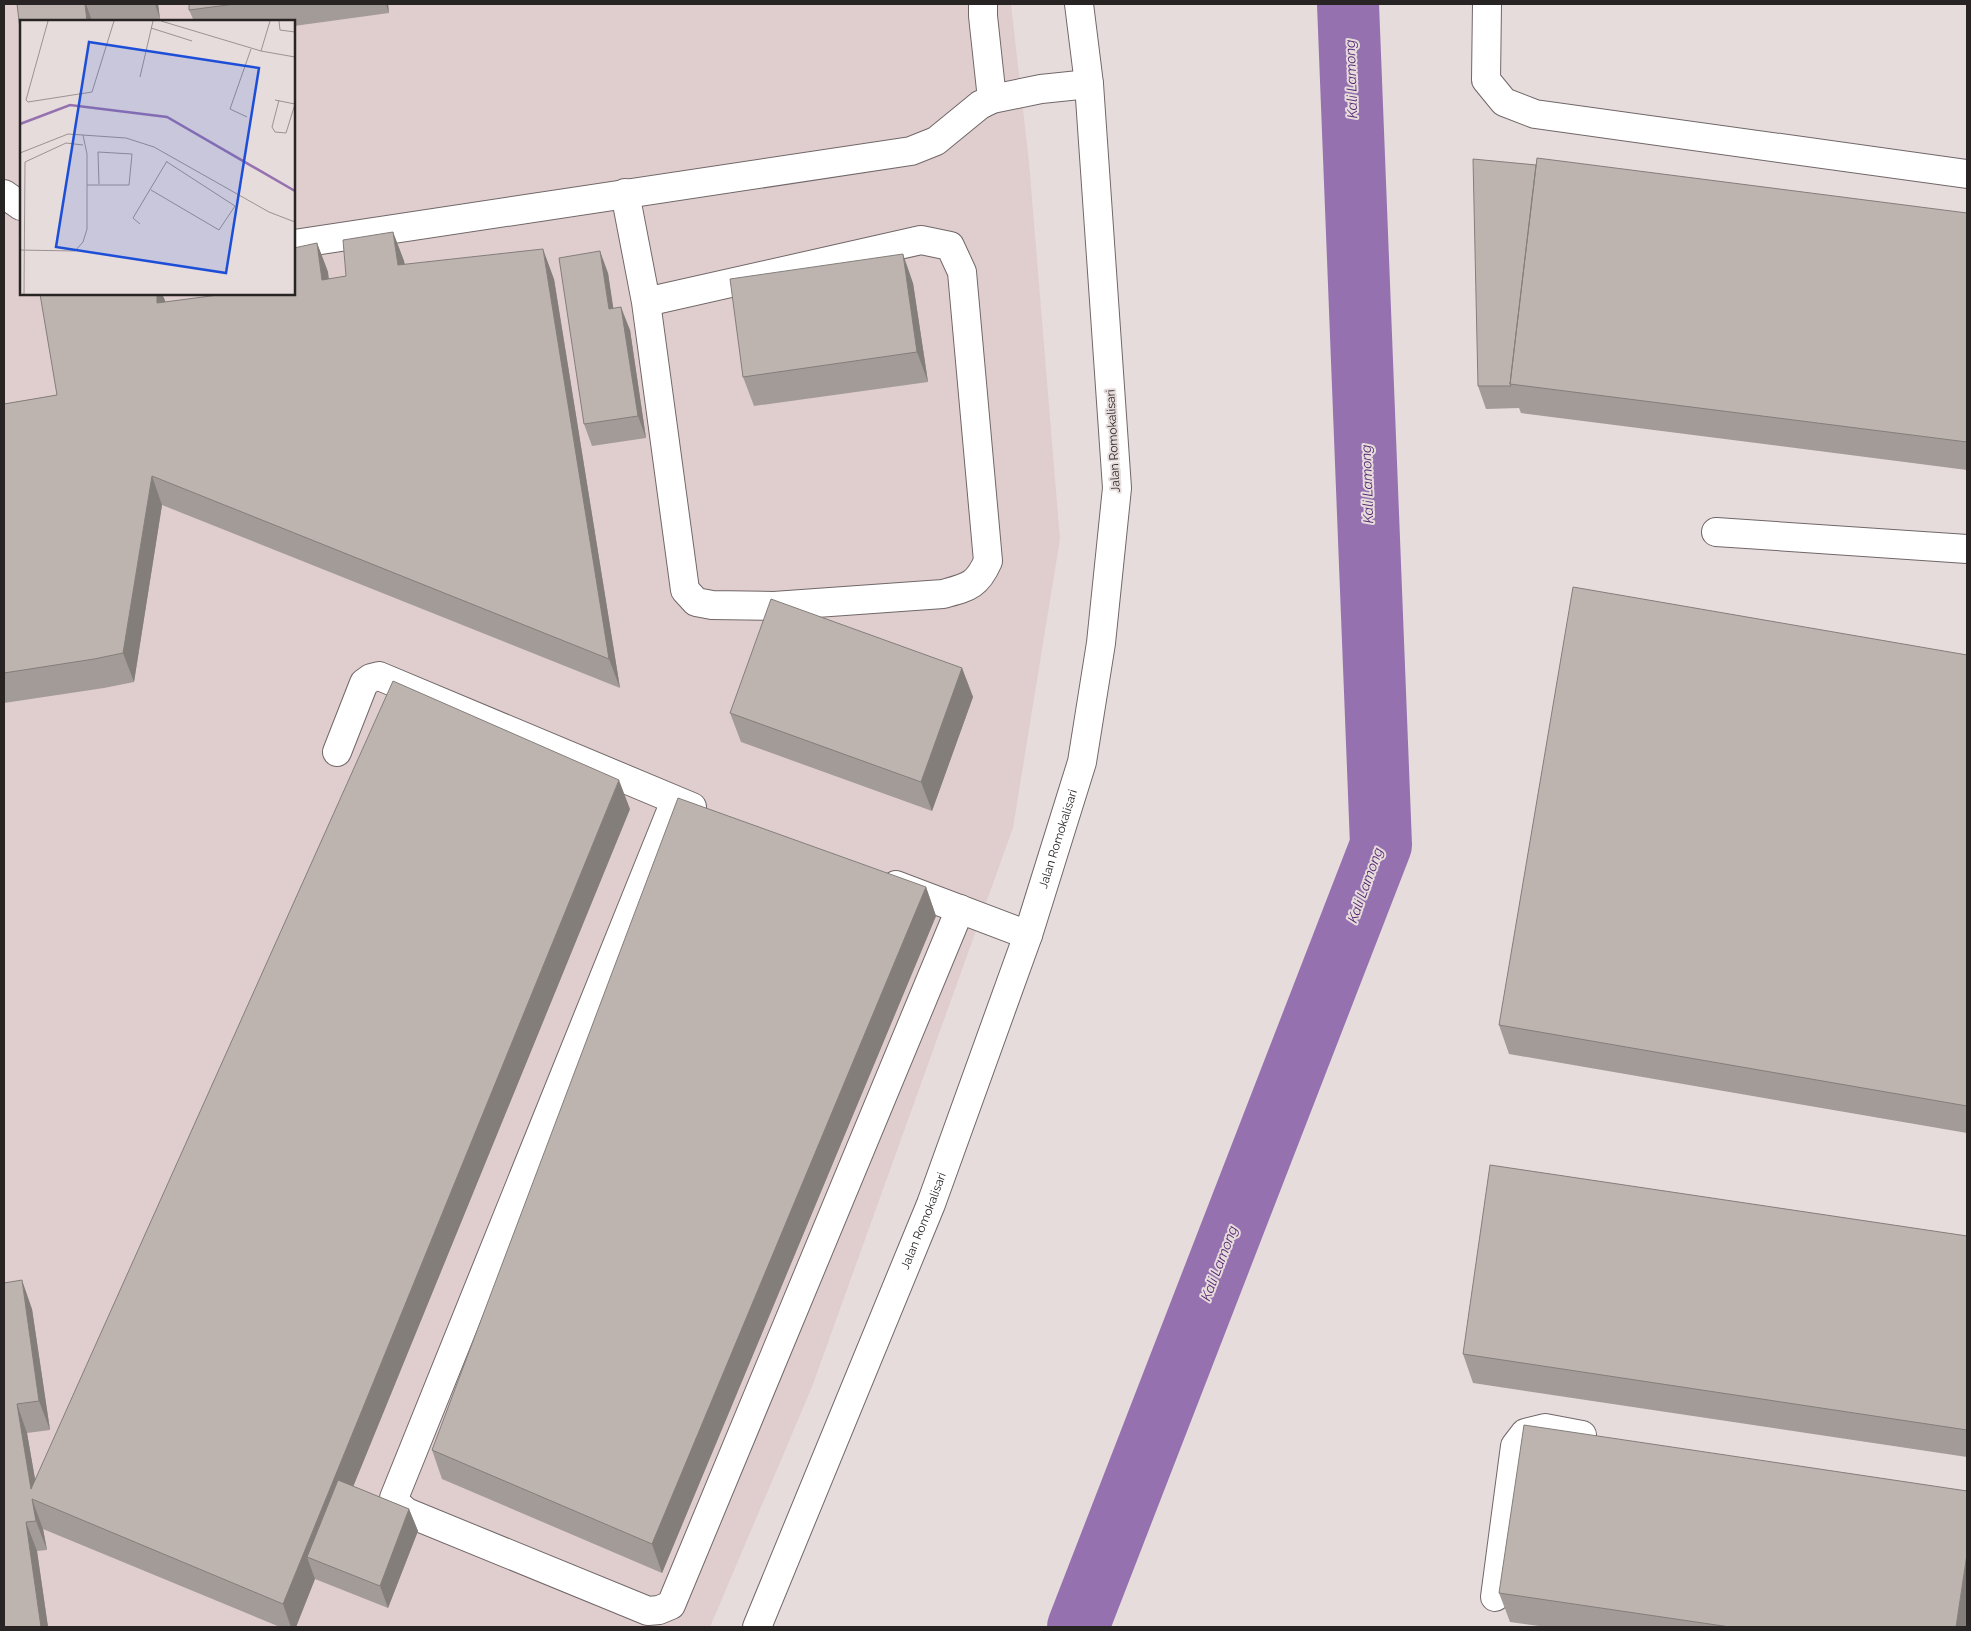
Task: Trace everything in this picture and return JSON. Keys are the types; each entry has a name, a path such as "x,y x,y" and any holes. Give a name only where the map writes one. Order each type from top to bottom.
{"street":[{"path":"983,4 992,99"},
{"name":"Jalan Romokalisari","path":"757,1627 930,1204 1028,935 1082,762 1101,642 1117,488 1089,84 1079,4"},
{"path":"1487,4 1486,80 1504,102 1535,114 1967,174"},
{"path":"295,244 625,192 911,151 936,141 980,105 992,99 1041,89 1089,84"},
{"path":"625,192 646,302 685,590 696,602 712,605 774,606 943,594 968,587 982,575 988,561 962,272 950,246 921,240 646,302"},
{"path":"4,194 20,205"},
{"path":"1716,532 1967,549"},
{"path":"337,752 364,683 371,678 379,676 712,815"},
{"path":"675,800 394,1498 396,1503 406,1512 648,1611 659,1610 671,1604 960,910"},
{"path":"878,878 1028,935"},
{"path":"1496,1597 1515,1446 1524,1433 1545,1428 1602,1440"}],"shaded area":[{"path":"4,4 1011,4 1029,162 1060,539 1013,828 812,1387 710,1627 4,1627"}],"building":[{"path":"17,4 85,4 87,20 20,20 20,29"},
{"path":"189,4 235,4 189,10"},
{"path":"1537,158 1967,213 1967,442 1510,384"},
{"path":"1473,159 1536,165 1511,386 1478,386"},
{"path":"393,232 398,265 543,249 609,659 152,476 123,653 4,673 4,404 57,395 40,295 157,295 157,303 218,295 295,295 295,248 317,243 322,280 346,276 343,240"},
{"path":"600,251 609,309 621,307 638,416 584,424 559,258"},
{"path":"903,254 917,352 743,377 730,279"},
{"path":"1573,587 1967,655 1967,1106 1499,1025"},
{"path":"771,599 962,668 921,782 730,713"},
{"path":"393,681 619,780 283,1604 32,1499 36,1521 26,1522 41,1627 4,1627 4,1283 22,1280 39,1401 17,1404 31,1489"},
{"path":"678,798 926,887 652,1544 432,1450"},
{"path":"1490,1165 1967,1236 1967,1430 1463,1354"},
{"path":"1524,1425 1967,1491 1967,1554 1956,1627 1730,1627 1499,1593"},
{"path":"338,1480 409,1509 380,1586 307,1557"}],"waterway":[{"name":"Kali Lamong","path":"1078,1627 1381,845 1348,4"}]}
